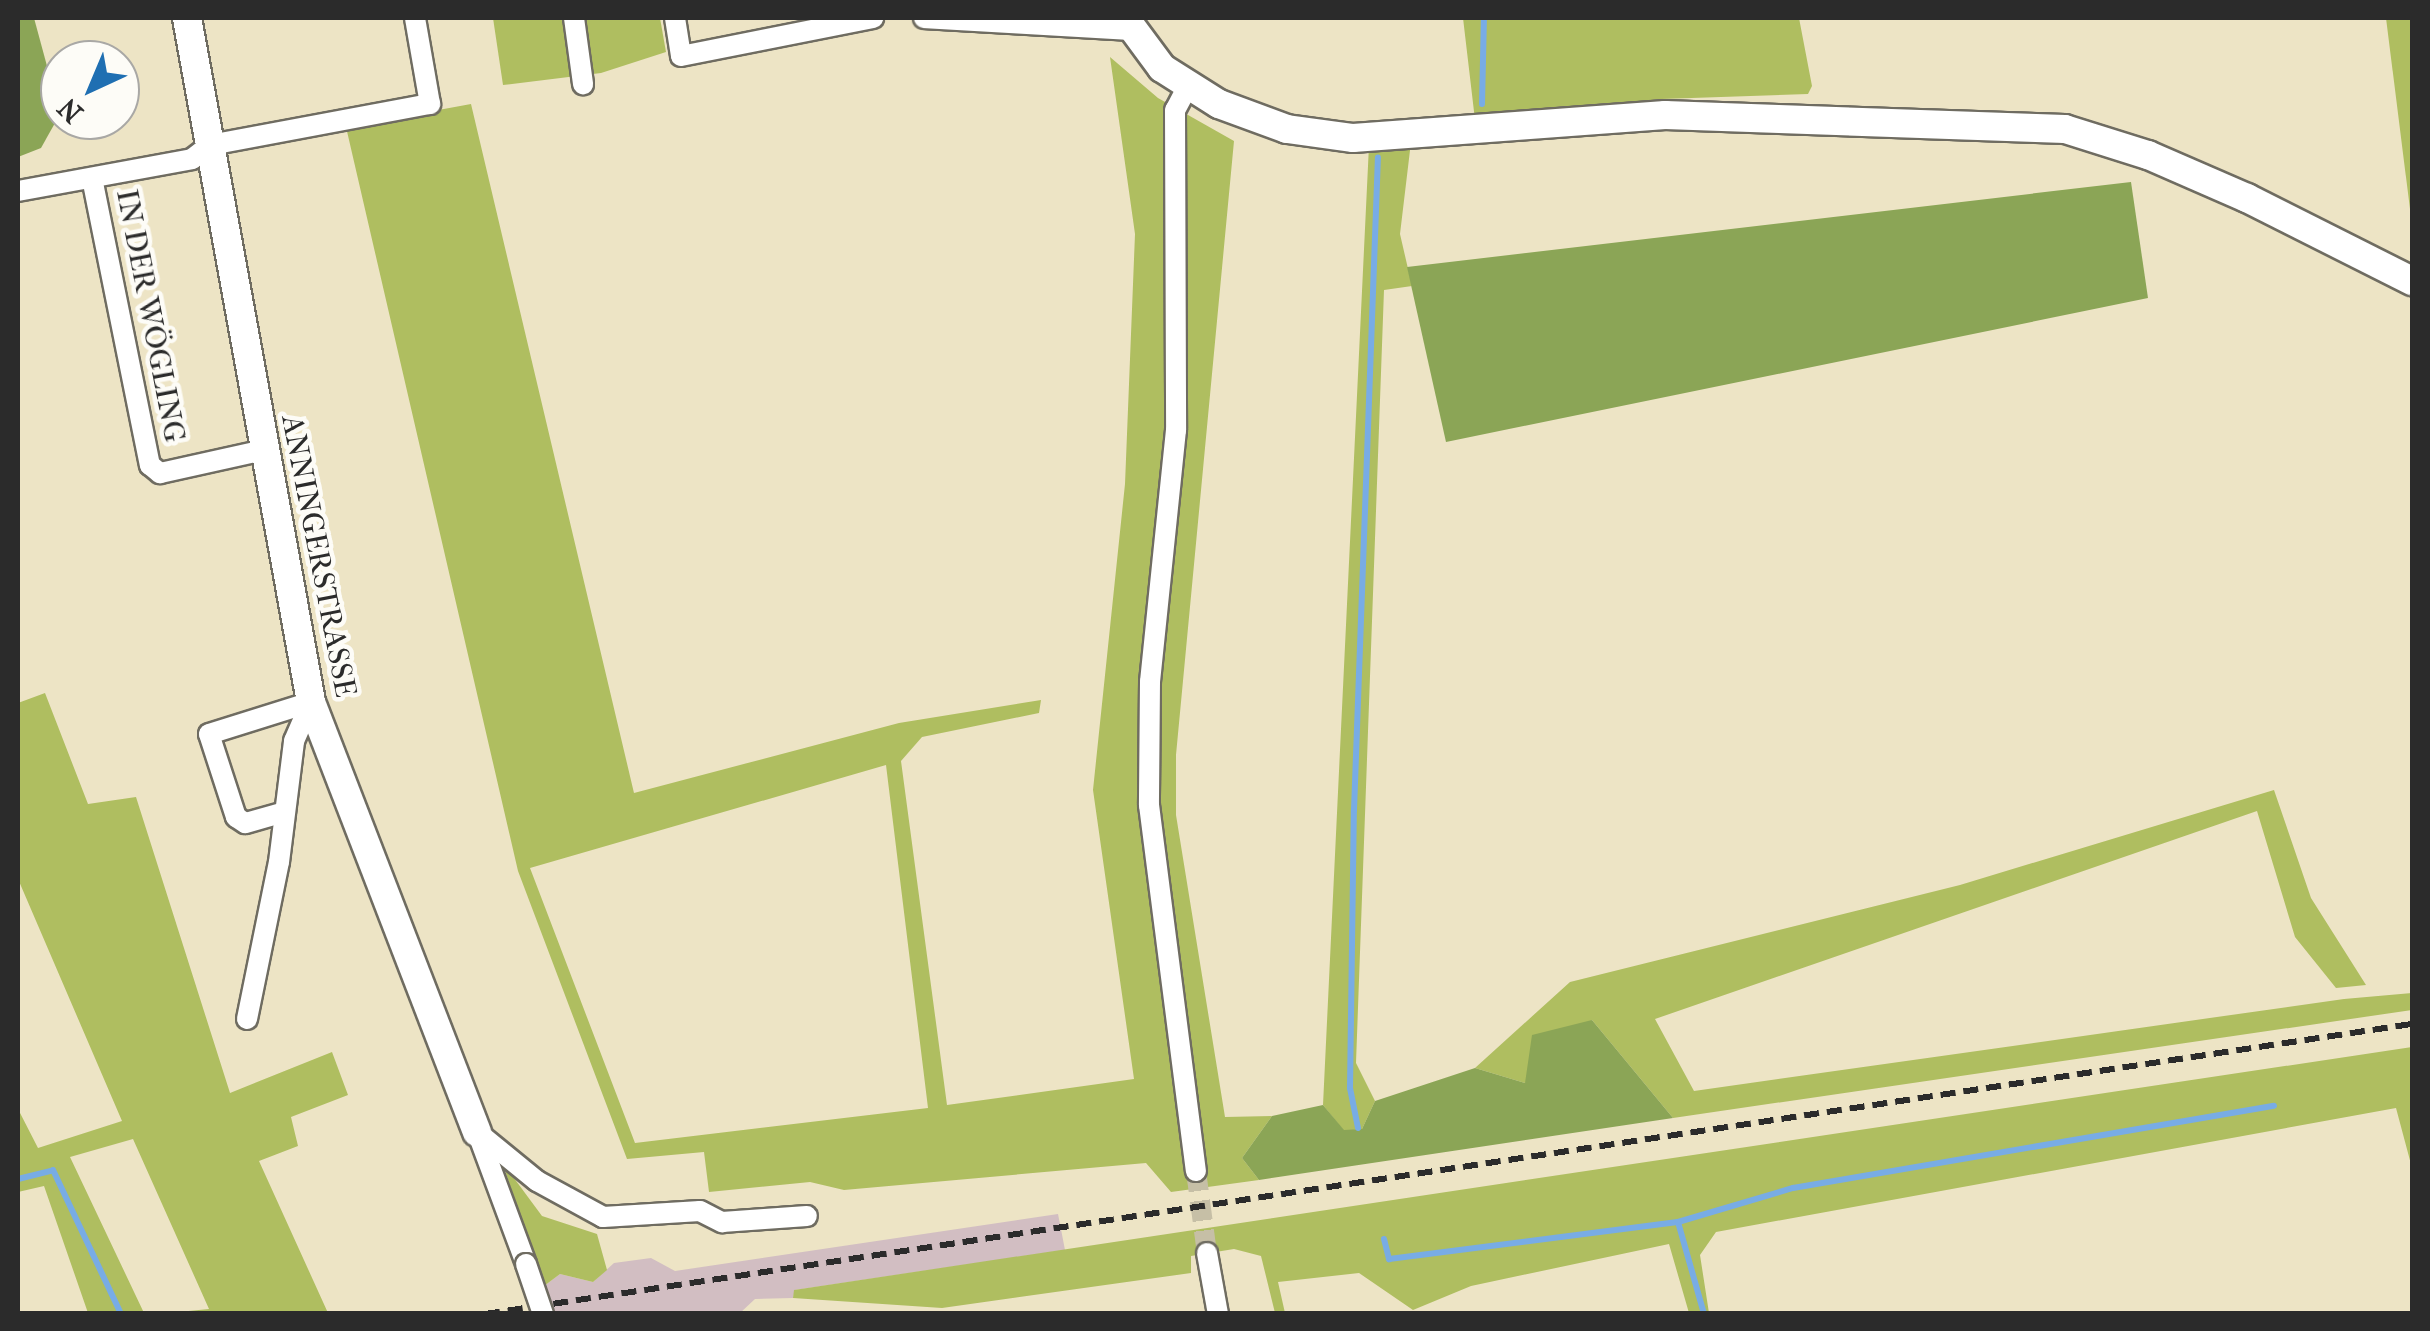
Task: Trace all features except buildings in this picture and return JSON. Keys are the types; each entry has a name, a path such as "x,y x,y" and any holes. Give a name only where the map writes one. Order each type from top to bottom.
{"street":[{"name":"ANNINGERSTRASSE","path":"187,18 311,702 543,1314"},
{"path":"210,145 430,104 414,18"},
{"path":"574,18 583,84"},
{"path":"675,18 680,56 772,25 873,18"},
{"path":"924,18 1128,24 1188,86 1288,130 1353,138 1666,114 2066,129 2230,190 2412,281"},
{"path":"1188,86 1175,110 1176,430 1150,682 1149,805 1196,1171"},
{"name":"IN DER WÖGLING","path":"18,191 192,159 210,145"},
{"name":"IN DER WÖGLING","path":"92,178 150,465 160,473 264,450"},
{"path":"281,813 245,823 236,817 209,734 311,702"},
{"path":"247,1020 279,862 281,813 294,741 311,702"},
{"name":"ANNINGERSTRASSE","path":"477,1132 537,1181 603,1217 700,1211 722,1222 807,1216"},
{"path":"1207,1254 1218,1314"}],"shaded area":[{"path":"1058,1214 1065,1250 795,1290 793,1298 755,1299 740,1313 554,1313 544,1286 560,1274 593,1282 614,1263 651,1258 675,1271"}],"green space":[{"path":"18,18 34,18 40,40 40,140 45,140 41,148 18,157"},
{"path":"493,18 660,18 666,52 601,73 503,85"},
{"path":"1463,18 1799,18 1812,86 1808,94 1662,99 1475,120"},
{"path":"2386,18 2412,18 2412,225"},
{"path":"1110,57 1158,98 1234,141 1176,755 1176,815 1225,1117 1272,1116 1242,1158 1259,1180 1171,1192 1146,1163 844,1190 810,1182 709,1192 704,1152 627,1159 518,871 346,127 471,104 634,793 899,723 1041,700 1039,713 922,737 901,761 947,1105 1134,1079 1093,790 1125,484 1135,234","holes":["886,765 928,1108 635,1143 530,868"]},
{"path":"1411,142 1400,234 1412,286 1384,290 1356,1063 1375,1101 1362,1129 1344,1131 1323,1105 1369,145"},
{"path":"2131,182 2148,298 1446,442 1407,267"},
{"path":"45,693 88,804 136,797 230,1093 332,1052 348,1095 291,1117 298,1146 259,1161 328,1313 168,1313 209,1309 133,1139 70,1157 144,1313 88,1313 44,1186 18,1192 18,1109 38,1148 122,1121 18,879 18,703"},
{"path":"2274,790 2311,898 2366,985 2336,988 2295,937 2257,811 1655,1019 1694,1091 2344,999 2412,993 2412,1010 1673,1118 1592,1020 1525,1083 1475,1068 1570,982 1960,885"},
{"path":"1592,1020 1673,1118 1259,1180 1242,1158 1272,1116 1323,1105 1344,1130 1362,1129 1375,1101 1475,1068 1525,1083 1532,1035"},
{"path":"2412,1047 2412,1168 2396,1108 1716,1232 1700,1255 1709,1313 1689,1313 1669,1244 1471,1286 1413,1310 1359,1273 1278,1282 1285,1313 1275,1313 1261,1256 1234,1249 1191,1256 1191,1273 942,1308 793,1298 794,1290"},
{"path":"502,1162 542,1216 597,1234 607,1270 593,1282 560,1274 544,1286"}],"waterway":[{"path":"1482,104 1484,18"},
{"path":"1358,1128 1350,1088 1354,810 1378,157"},
{"path":"1384,1239 1389,1259 1678,1222 1793,1188 2274,1106"},
{"path":"18,1179 53,1170 121,1314"},
{"path":"1678,1222 1704,1314"}],"tunnel":[{"path":"1196,1171 1207,1253"}],"railway":[{"path":"485,1314 2412,1024"}]}
